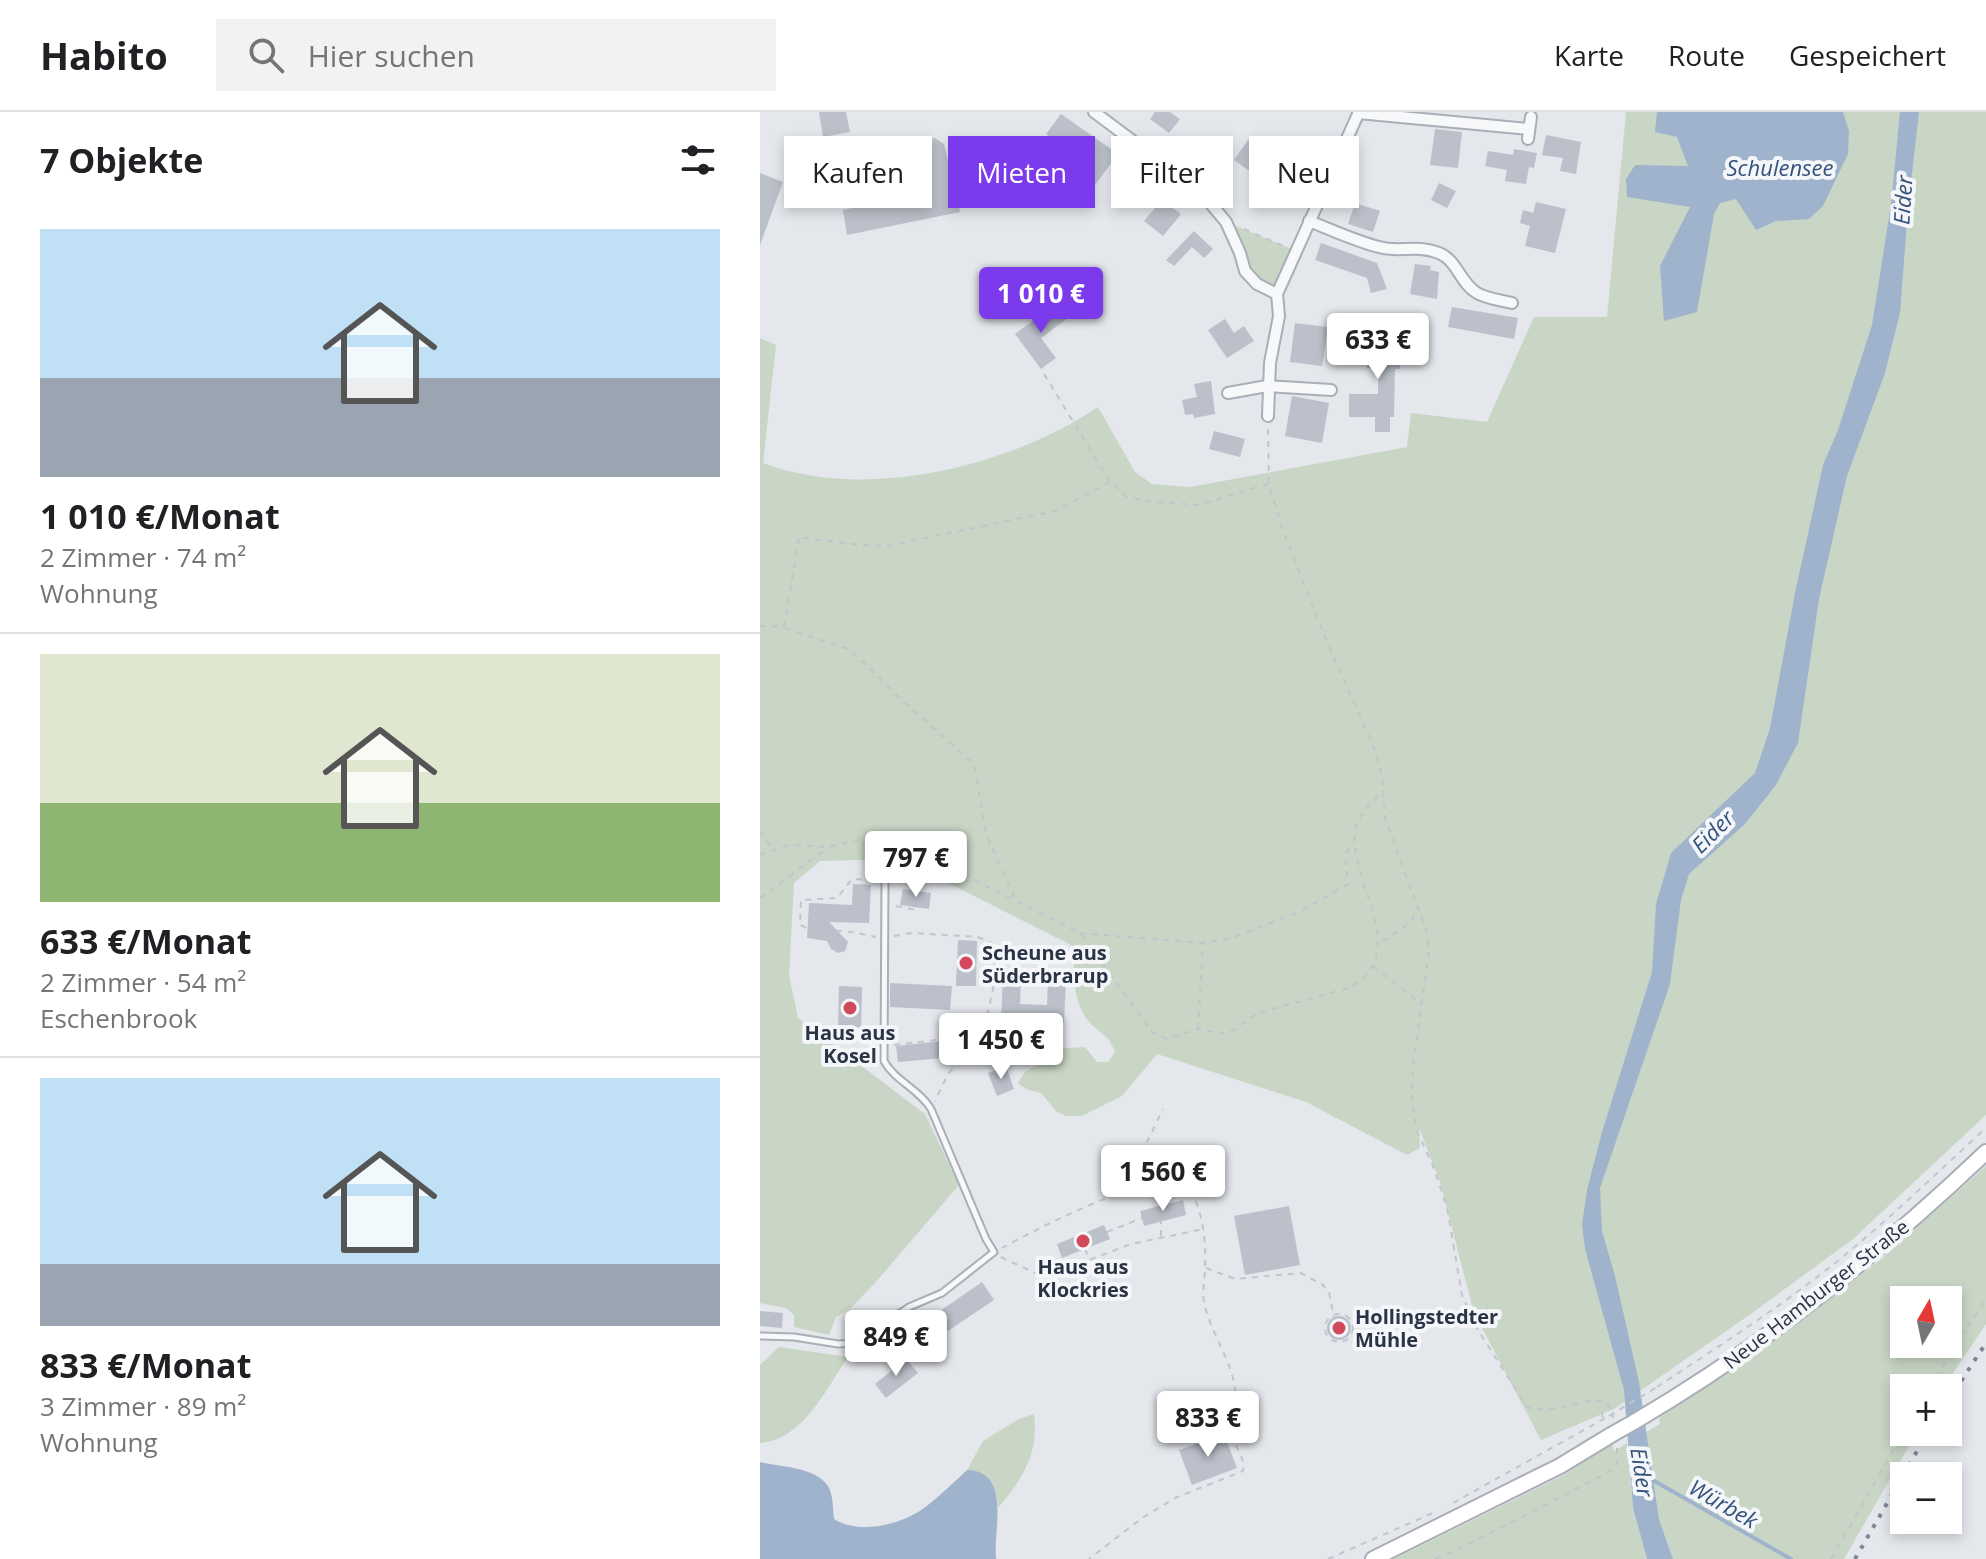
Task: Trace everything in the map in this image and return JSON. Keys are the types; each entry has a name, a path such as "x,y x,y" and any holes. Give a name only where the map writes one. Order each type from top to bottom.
{"main road":[{"name":"Neue Hamburger Straße","path":"1373,1559 1614,1442 1634,1422 1716,1371 1825,1292 1936,1199 1986,1152"}],"street":[{"path":"1094,112 1200,191 1226,222 1245,271 1257,284 1277,294"},
{"path":"1268,416 1267,386 1279,316 1277,294 1358,112 1529,134 1531,117"},
{"path":"1309,221 1379,247 1394,250 1412,247 1440,253 1453,263 1464,281 1477,293 1512,303"},
{"path":"1228,393 1267,386 1331,390"}],"lane":[{"path":"760,1336 857,1343 909,1307 955,1285 994,1252 931,1109 918,1092 888,1069 884,1061 885,880"}],"path":[{"path":"1226,222 1294,250"},
{"path":"1044,374 1110,482 1127,497 1198,505 1269,484"},
{"path":"1268,416 1269,484 1283,531 1375,750 1384,791 1385,818 1427,933 1429,951 1413,1066 1412,1103 1417,1131 1447,1207 1462,1295 1476,1327 1527,1407 1551,1411 1594,1400 1604,1401 1612,1410"},
{"path":"784,627 799,537 888,546 1055,511 1110,482"},
{"path":"760,626 784,627 851,650 974,764 986,834 1017,902"},
{"path":"760,855 789,845 828,847 882,834 1080,933 1203,943 1232,938 1301,911 1348,884 1345,855 1354,842 1362,813 1384,791"},
{"path":"760,831 774,852"},
{"path":"1354,842 1380,943"},
{"path":"760,897 828,847"},
{"path":"885,880 852,879 831,901 804,899 800,904 800,925 809,929 883,938 901,933 985,938 992,943 997,963 988,1021 976,1045 948,1074 931,1109"},
{"path":"884,904 916,910 916,907"},
{"path":"1080,933 1152,1032 1167,1039 1198,1029 1227,1034 1258,1013 1359,983 1380,943 1409,924 1419,908"},
{"path":"1198,1029 1203,943"},
{"path":"1371,965 1422,1005"},
{"path":"894,1054 894,1043 945,1039 947,1058 956,1064"},
{"path":"1116,1195 1163,1109"},
{"path":"1454,1502 1604,1419 1756,1322 1858,1244 1986,1128"},
{"path":"994,1252 1081,1208 1116,1195 1182,1182 1196,1174 1201,1166"},
{"path":"1089,1559 1142,1518 1175,1498 1243,1471 1244,1462 1233,1439 1231,1426 1235,1386 1204,1306 1204,1228 1191,1191 1182,1182"},
{"path":"1107,1232 1142,1218"},
{"path":"1161,1221 1161,1236"},
{"path":"994,1252 1047,1276 1161,1236 1204,1228"},
{"path":"1085,1249 1090,1259"},
{"path":"1205,1268 1235,1279 1301,1273 1323,1285 1332,1298 1333,1316 1326,1323 1326,1332 1336,1342 1346,1340 1353,1333 1353,1323 1347,1316 1333,1316"},
{"path":"1275,1270 1276,1275"},
{"path":"1938,1374 1986,1300"},
{"path":"869,1335 894,1369"},
{"path":"1604,1419 1602,1413 1608,1405"},
{"path":"1227,1441 1233,1439"},
{"path":"1435,1559 1609,1472 1617,1464 1614,1442"},
{"path":"1831,1559 1896,1446"},
{"path":"1328,1559 1441,1509"}],"green space":[{"path":"1626,112 1986,112 1986,1115 1853,1239 1755,1311 1614,1409 1541,1440 1474,1313 1440,1182 1419,1128 1420,1148 1407,1155 1306,1102 1157,1054 1122,1096 1082,1116 1066,1116 1057,1112 1041,1093 1018,1083 1025,1072 1065,1048 1085,1047 1097,1062 1108,1062 1115,1052 1109,1040 1086,1018 1078,1001 1074,975 1075,947 901,859 820,861 794,883 789,975 798,1018 925,1114 959,1185 874,1284 850,1309 836,1317 829,1335 794,1327 794,1315 786,1308 760,1303 760,338 776,345 763,463 803,474 846,479 891,478 936,472 1023,447 1098,407 1135,472 1152,484 1190,487 1407,447 1411,413 1487,422 1534,317 1607,317"},
{"path":"1226,222 1294,250 1277,294 1257,284"},
{"path":"1986,1166 1986,1324 1952,1374 1890,1374 1890,1446 1909,1446 1900,1462 1890,1462 1890,1479 1844,1559 1673,1559 1659,1519 1646,1432 1660,1424 1659,1418 1782,1334 1878,1262"},
{"path":"779,1347 848,1357 801,1423 775,1440 760,1443 760,1365"},
{"path":"1034,1414 1034,1441 1027,1465 998,1508 997,1497 967,1470 983,1441 1019,1419"},
{"path":"1612,1443 1614,1451 1627,1443 1633,1508 1647,1559 1394,1559 1562,1476"}],"water":[{"name":"Schulensee","path":"1657,112 1843,112 1849,131 1848,154 1823,206 1809,219 1776,221 1756,230 1736,199 1720,203 1714,214 1697,312 1664,321 1660,266 1690,207 1627,197 1626,179 1635,165 1688,166 1677,137 1655,132"},
{"name":"Eider","path":"1900,112 1919,112 1900,313 1885,373 1847,476 1819,599 1798,743 1776,785 1744,825 1689,874 1681,900 1670,984 1600,1188 1602,1231 1639,1382 1659,1519 1673,1559 1647,1559 1633,1508 1624,1390 1585,1249 1582,1225 1587,1190 1652,972 1656,904 1671,853 1755,773 1770,728 1823,465 1838,430 1872,325 1891,204"},
{"path":"760,1462 815,1475 830,1489 834,1519 844,1524 867,1527 892,1523 915,1514 967,1470 981,1473 990,1480 995,1491 996,1559 760,1559"}],"building":[{"path":"819,112 846,112 850,132 823,136"},
{"path":"1155,112 1170,112 1180,119 1169,133 1150,119"},
{"path":"1061,114 1092,136 1049,136 1046,134"},
{"path":"1435,129 1462,132 1458,168 1430,165"},
{"path":"1546,135 1581,142 1576,174 1560,171 1563,158 1542,155"},
{"path":"1095,138 1111,149 1111,163 1095,185"},
{"path":"932,139 944,144 948,161 948,208 959,208 960,212 847,235 843,210 932,208"},
{"path":"1249,140 1249,171 1234,160"},
{"path":"1514,149 1537,153 1534,168 1529,167 1526,184 1505,181 1507,170 1485,166 1488,151 1513,155"},
{"path":"760,173 783,182 760,245"},
{"path":"1439,183 1456,191 1447,208 1431,200"},
{"path":"1536,202 1566,209 1555,253 1525,246 1530,226 1520,223 1523,210 1533,213"},
{"path":"1359,204 1380,211 1373,232 1348,224 1353,208 1359,208"},
{"path":"1155,208 1173,208 1181,214 1163,236 1144,221"},
{"path":"1194,231 1213,249 1204,258 1192,247 1174,266 1166,260"},
{"path":"1321,243 1377,263 1387,289 1371,293 1367,278 1315,260"},
{"path":"1415,264 1431,266 1430,270 1439,272 1437,299 1410,294"},
{"path":"1057,303 1068,318 1041,338 1056,358 1041,369 1015,334"},
{"path":"1452,307 1518,318 1514,339 1448,327"},
{"path":"1225,319 1234,333 1244,326 1254,341 1227,358 1208,330"},
{"path":"1295,323 1328,327 1322,366 1290,362"},
{"path":"1364,332 1381,333 1381,338 1398,339 1400,369 1395,369 1394,417 1390,417 1390,432 1375,432 1375,417 1349,417 1349,394 1378,394 1378,368 1367,368 1367,362 1359,362 1359,346 1364,346"},
{"path":"1211,381 1215,414 1194,418 1193,414 1185,415 1182,400 1197,397 1194,384"},
{"path":"1292,396 1329,403 1322,443 1285,436"},
{"path":"1214,431 1245,439 1240,457 1209,449"},
{"path":"853,884 871,885 869,923 829,922 848,942 845,951 838,953 831,949 827,941 807,938 809,903 852,905"},
{"path":"903,889 931,893 929,909 900,905"},
{"name":"Scheune aus Süderbrarup","path":"958,940 977,941 976,986 956,986"},
{"path":"1003,976 1021,976 1020,1004 1047,1005 1048,979 1066,979 1064,1023 1001,1020"},
{"path":"890,983 952,986 950,1010 890,1007"},
{"name":"Haus aus Kosel","path":"839,986 862,987 861,1029 838,1028"},
{"path":"943,1041 944,1058 898,1062 896,1046"},
{"path":"1006,1066 1014,1089 997,1096 988,1073"},
{"path":"1212,1149 1215,1162 1187,1169 1184,1156"},
{"path":"1183,1200 1186,1215 1144,1226 1140,1211"},
{"path":"1289,1206 1300,1265 1245,1275 1234,1216"},
{"name":"Haus aus Klockries","path":"1104,1225 1110,1239 1062,1258 1057,1244"},
{"path":"982,1282 994,1300 939,1337 927,1320"},
{"path":"760,1311 783,1313 782,1328 760,1326"},
{"name":"Hollingstedter Mühle","path":"1339,1316 1347,1320 1351,1328 1347,1336 1339,1340 1331,1336 1327,1328 1331,1320"},
{"path":"906,1359 918,1373 886,1398 875,1384"},
{"path":"1224,1434 1237,1468 1192,1485 1179,1450"}],"waterway":[{"name":"Würbek","path":"1651,1479 1791,1559"}],"railway":[{"path":"1962,1380 1986,1343"},
{"path":"1855,1559 1920,1446"}],"place":[{"name":"Scheune aus Süderbrarup","path":"966,963"},
{"name":"Haus aus Kosel","path":"850,1008"},
{"name":"Haus aus Klockries","path":"1083,1241"},
{"name":"Hollingstedter Mühle","path":"1339,1328"}]}
